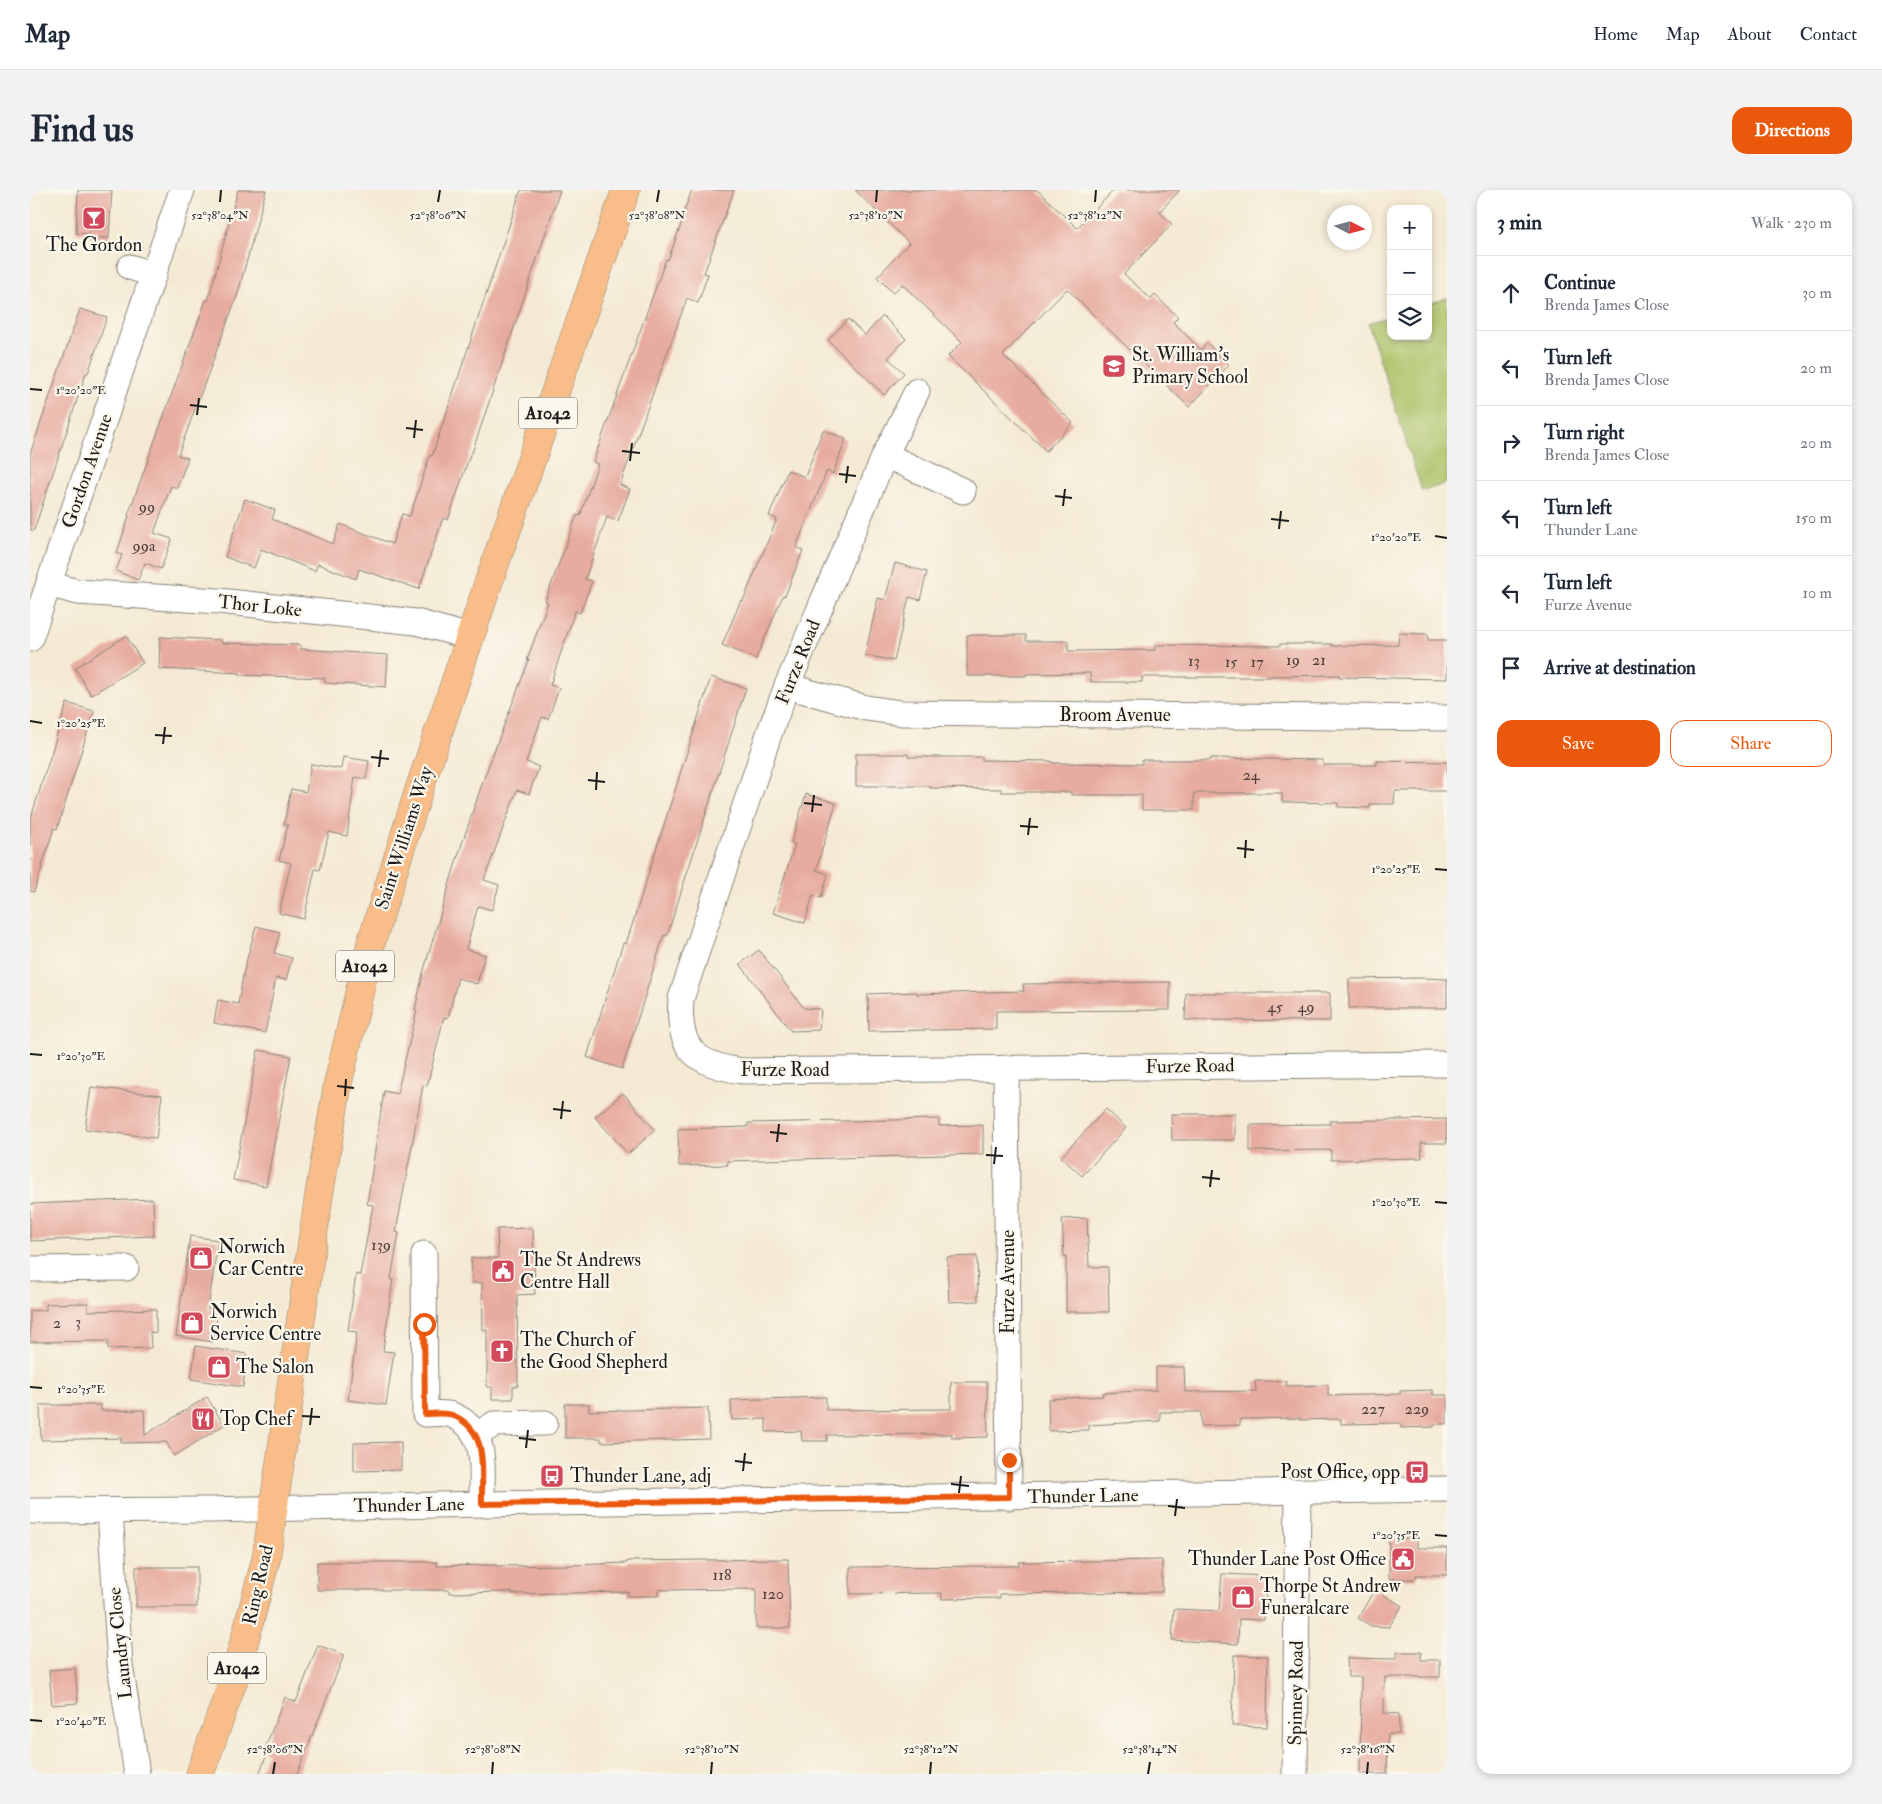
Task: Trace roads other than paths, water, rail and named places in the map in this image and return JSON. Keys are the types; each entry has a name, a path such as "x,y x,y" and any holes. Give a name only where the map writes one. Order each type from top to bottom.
{"highway":[{"name":"Saint Williams Way","path":"274,1508 319,1195 338,1084 371,943 470,637 626,190"},
{"name":"Ring Road","path":"200,1774 236,1673 266,1559 274,1508"}],"street":[{"name":"Gordon Avenue","path":"30,639 182,190"},
{"path":"130,267 154,275"},
{"name":"Furze Road","path":"917,391 885,455 856,522 770,731 681,999 679,1020 682,1036 691,1050 706,1062 724,1068 743,1071 1447,1064"},
{"path":"885,455 963,491"},
{"name":"Thor Loke","path":"49,584 77,592 219,601 416,622 470,637"},
{"name":"Broom Avenue","path":"787,686 866,708 901,713 1447,718"},
{"name":"Furze Avenue","path":"1006,1068 1009,1497"},
{"path":"424,1254 425,1414 450,1414 465,1422 477,1435 481,1448 482,1504"},
{"path":"30,1269 126,1268"},
{"path":"477,1435 494,1424 545,1423"},
{"name":"Thunder Lane","path":"30,1511 1447,1489"},
{"name":"Spinney Road","path":"1295,1774 1298,1492"},
{"name":"Laundry Close","path":"110,1511 120,1665 137,1774"}],"place":[{"name":"The Gordon","path":"94,218"},
{"name":"St. William's Primary School","path":"1114,366"},
{"name":"Norwich Car Centre","path":"201,1258"},
{"name":"The St Andrews Centre Hall","path":"503,1271"},
{"name":"Norwich Service Centre","path":"192,1323"},
{"name":"The Church of the Good Shepherd","path":"502,1351"},
{"name":"The Salon","path":"219,1367"},
{"name":"Top Chef","path":"203,1419"},
{"name":"Post Office, opp","path":"1417,1472"},
{"name":"Thunder Lane, adj","path":"552,1476"},
{"name":"Thunder Lane Post Office","path":"1403,1559"},
{"name":"Thorpe St Andrew Funeralcare","path":"1243,1597"}]}
